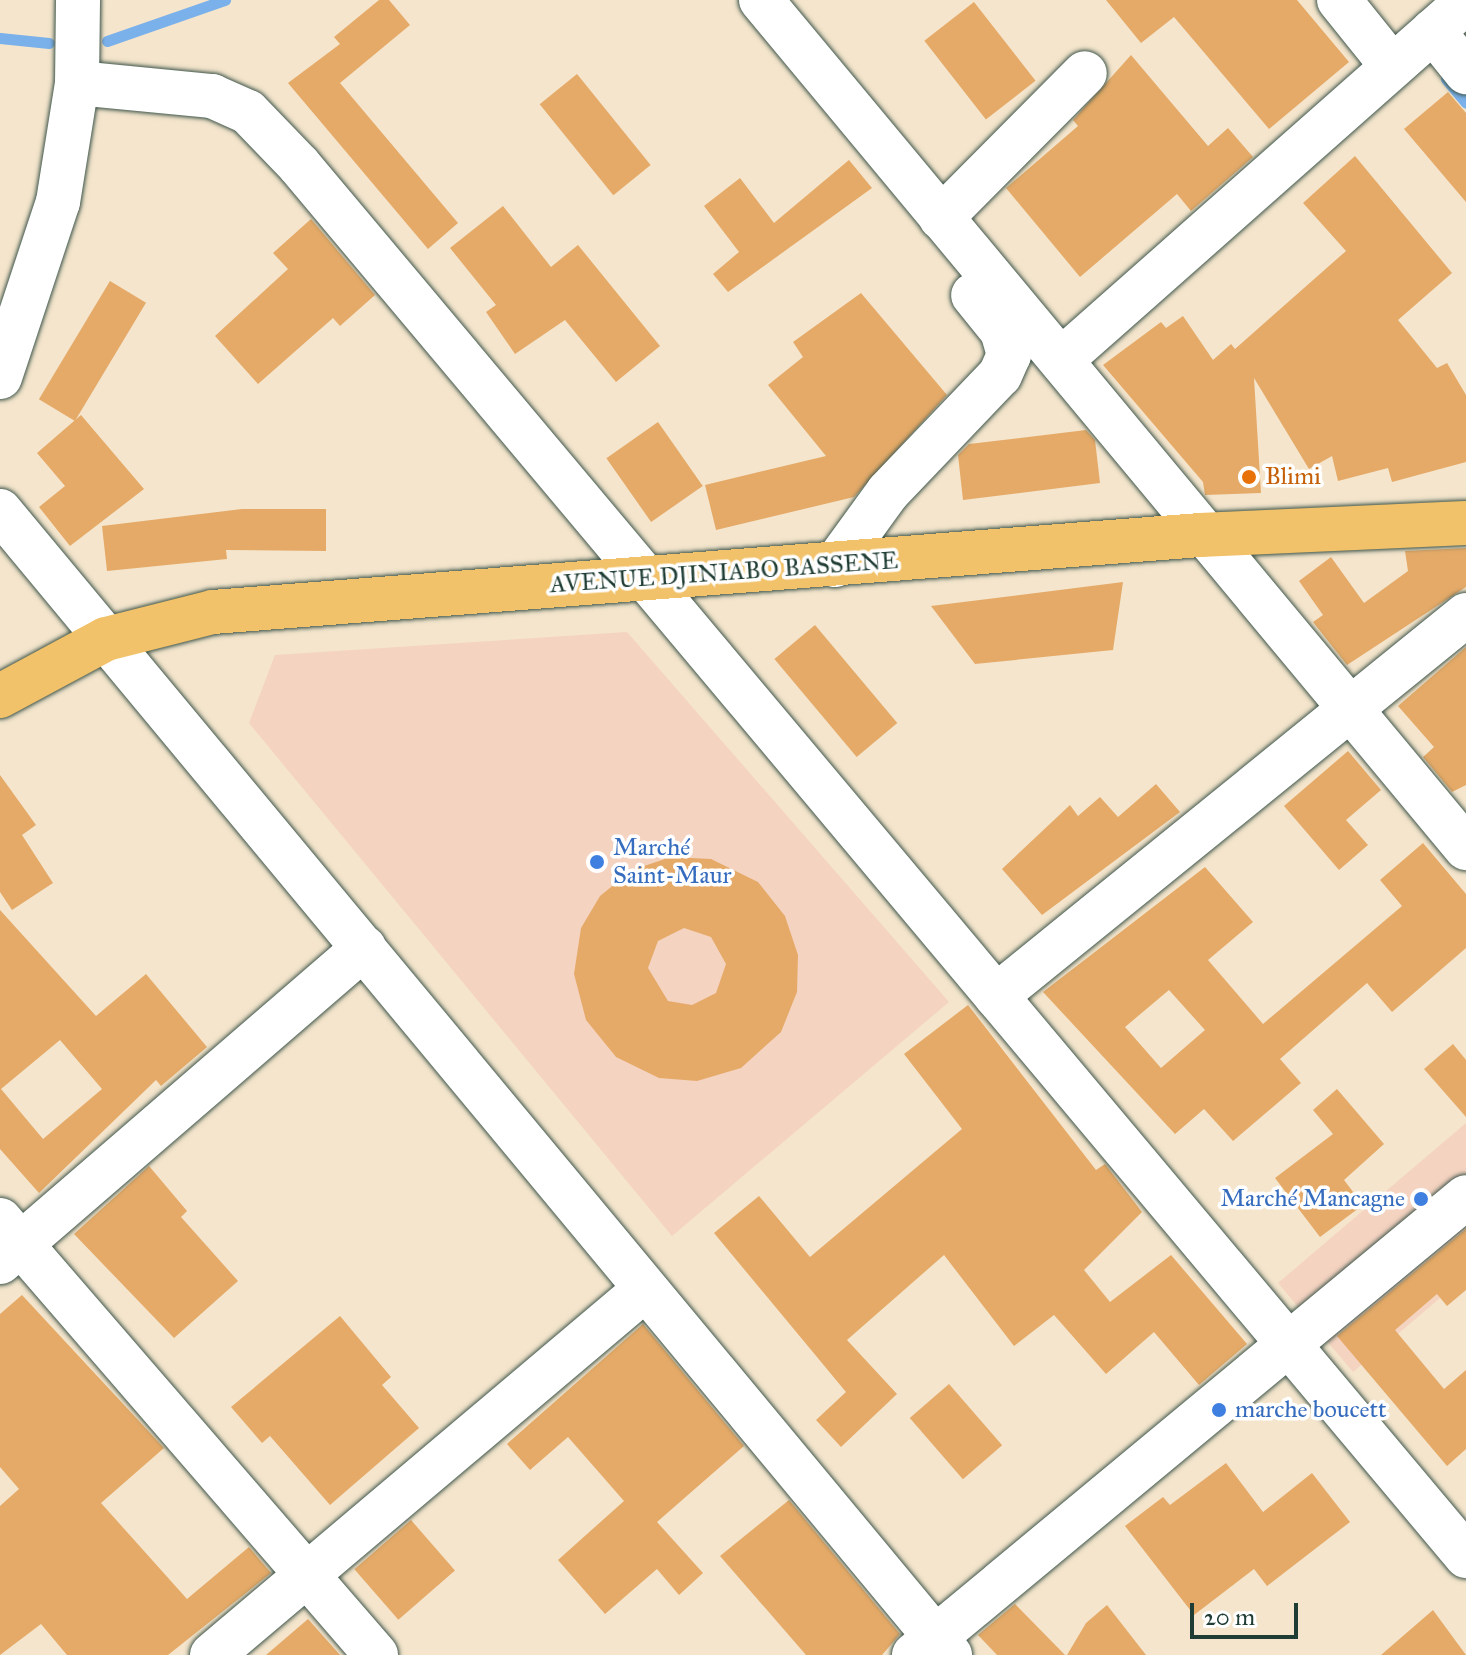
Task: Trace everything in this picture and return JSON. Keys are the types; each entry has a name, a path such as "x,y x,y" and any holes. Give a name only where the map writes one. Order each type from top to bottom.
{"main road":[{"name":"AVENUE DJINIABO BASSENE","path":"0,696 106,639 213,612 1200,535 1466,523"}],"street":[{"path":"0,377 58,202 77,83 78,0"},
{"path":"735,0 1002,331 1009,355 1000,375 888,492 835,565"},
{"path":"761,0 1061,360 1200,535 1466,848"},
{"path":"1339,0 1392,66"},
{"path":"1061,360 1466,2"},
{"path":"1433,31 1466,72"},
{"path":"941,218 1085,73"},
{"path":"77,83 212,96 248,112 649,580 1285,1344 1466,1556"},
{"path":"0,511 364,948 933,1649 1285,1344 1466,1197"},
{"path":"996,996 1351,713 1466,615"},
{"path":"364,948 7,1243 308,1574 376,1655"},
{"path":"212,1655 644,1290"}],"shaded area":[{"name":"Marché Saint-Maur","path":"627,632 949,1002 672,1236 249,723 275,655"},
{"name":"Marché Mancagne","path":"1466,1123 1466,1276 1353,1372 1278,1283"}],"building":[{"path":"379,0 389,0 410,25 340,83 458,223 428,249 288,83 340,44 334,37"},
{"path":"1106,0 1297,0 1349,62 1269,129 1174,17 1141,43"},
{"path":"974,2 1036,81 986,120 924,41"},
{"path":"1131,55 1208,146 1228,128 1253,157 1191,211 1177,194 1080,277 1006,188 1078,126 1073,120"},
{"path":"577,74 651,165 613,195 540,104"},
{"path":"1448,92 1466,113 1466,202 1404,129"},
{"path":"1355,156 1452,273 1398,320 1437,368 1447,363 1466,395 1466,462 1392,482 1388,468 1338,481 1332,456 1309,469 1254,378 1261,493 1205,495 1203,482 1103,365 1161,322 1166,328 1183,316 1213,360 1231,344 1235,349 1346,251 1303,203"},
{"path":"849,160 872,188 728,292 713,274 739,252 704,206 740,178 774,223"},
{"path":"503,206 551,267 578,245 660,346 616,382 565,320 515,354 486,312 496,305 450,248"},
{"path":"311,219 375,295 340,326 333,318 258,384 215,336 288,269 273,253"},
{"path":"110,281 146,303 75,421 39,399"},
{"path":"861,293 947,395 854,497 716,530 705,485 826,456 768,385 803,357 793,342"},
{"path":"81,415 144,489 70,546 39,507 65,486 37,453"},
{"path":"658,422 703,486 651,522 606,458"},
{"path":"1086,430 1095,440 1100,483 963,500 958,455 969,444"},
{"path":"242,509 326,509 326,551 226,550 227,559 107,571 102,526"},
{"path":"1466,548 1466,587 1347,665 1313,622 1323,615 1299,581 1331,557 1364,603 1408,571 1405,551"},
{"path":"1123,582 1113,650 975,664 931,606"},
{"path":"815,625 897,723 857,757 774,659"},
{"path":"1466,647 1466,785 1452,792 1423,757 1434,747 1398,706"},
{"path":"1348,751 1381,790 1346,820 1368,845 1339,870 1284,806"},
{"path":"0,775 36,825 22,835 53,883 12,910 0,892"},
{"path":"1156,784 1180,812 1042,915 1002,869 1070,805 1078,816 1100,797 1118,817"},
{"path":"1423,843 1466,894 1466,948 1392,1012 1367,983 1280,1059 1301,1083 1233,1141 1204,1109 1175,1134 1043,992 1205,867 1253,922 1208,960 1263,1024 1402,906 1380,880","holes":["1169,990 1205,1030 1161,1068 1125,1027"]},
{"path":"671,857 711,859 758,882 785,916 798,955 797,992 781,1032 741,1068 697,1081 659,1078 616,1057 586,1020 574,974 581,928 600,896 632,870","holes":["684,928 711,937 726,964 716,993 692,1005 668,1001 648,968 658,941"]},
{"path":"0,910 96,1016 146,974 207,1047 161,1086 156,1080 39,1193 0,1149","holes":["60,1040 102,1089 43,1139 1,1089"]},
{"path":"968,1005 1096,1170 1105,1164 1142,1212 1084,1270 1110,1302 1171,1255 1247,1344 1199,1385 1154,1332 1106,1374 1054,1315 1014,1346 944,1255 847,1340 897,1394 841,1447 816,1420 846,1392 714,1233 759,1196 810,1257 962,1129 904,1054"},
{"path":"1453,1044 1466,1060 1466,1117 1424,1069"},
{"path":"1337,1089 1384,1144 1344,1180 1363,1205 1320,1237 1275,1178 1333,1134 1313,1110"},
{"path":"149,1166 187,1211 181,1217 238,1281 174,1338 74,1234"},
{"path":"1466,1229 1466,1290 1447,1306 1437,1294 1395,1330 1444,1389 1466,1370 1466,1449 1447,1466 1337,1336"},
{"path":"22,1295 164,1448 101,1503 187,1599 249,1547 271,1573 168,1655 67,1655 41,1624 0,1655 0,1506 19,1489 0,1467 0,1314"},
{"path":"340,1316 391,1377 382,1385 419,1428 330,1505 270,1436 262,1443 231,1407"},
{"path":"643,1324 744,1446 657,1522 703,1573 679,1595 657,1569 605,1614 558,1560 624,1501 568,1437 530,1470 507,1444"},
{"path":"949,1384 1002,1445 963,1479 910,1418"},
{"path":"1226,1463 1263,1512 1312,1473 1350,1522 1267,1586 1254,1569 1194,1615 1125,1526 1163,1497 1170,1505"},
{"path":"789,1500 900,1634 882,1655 806,1655 720,1556"},
{"path":"411,1520 455,1571 398,1620 354,1569"},
{"path":"1015,1604 1065,1655 997,1655 978,1635"},
{"path":"1107,1605 1146,1655 1067,1655 1086,1623"},
{"path":"1433,1610 1466,1655 1381,1655"},
{"path":"308,1619 340,1655 266,1655"}],"waterway":[{"path":"107,41 225,0"},
{"path":"0,38 49,43"},
{"path":"1446,79 1466,103"}],"place":[{"name":"Blimi","path":"1249,477"},
{"name":"Marché Saint-Maur","path":"597,862"},
{"name":"Marché Mancagne","path":"1421,1199"},
{"name":"marche boucett","path":"1219,1410"}]}
